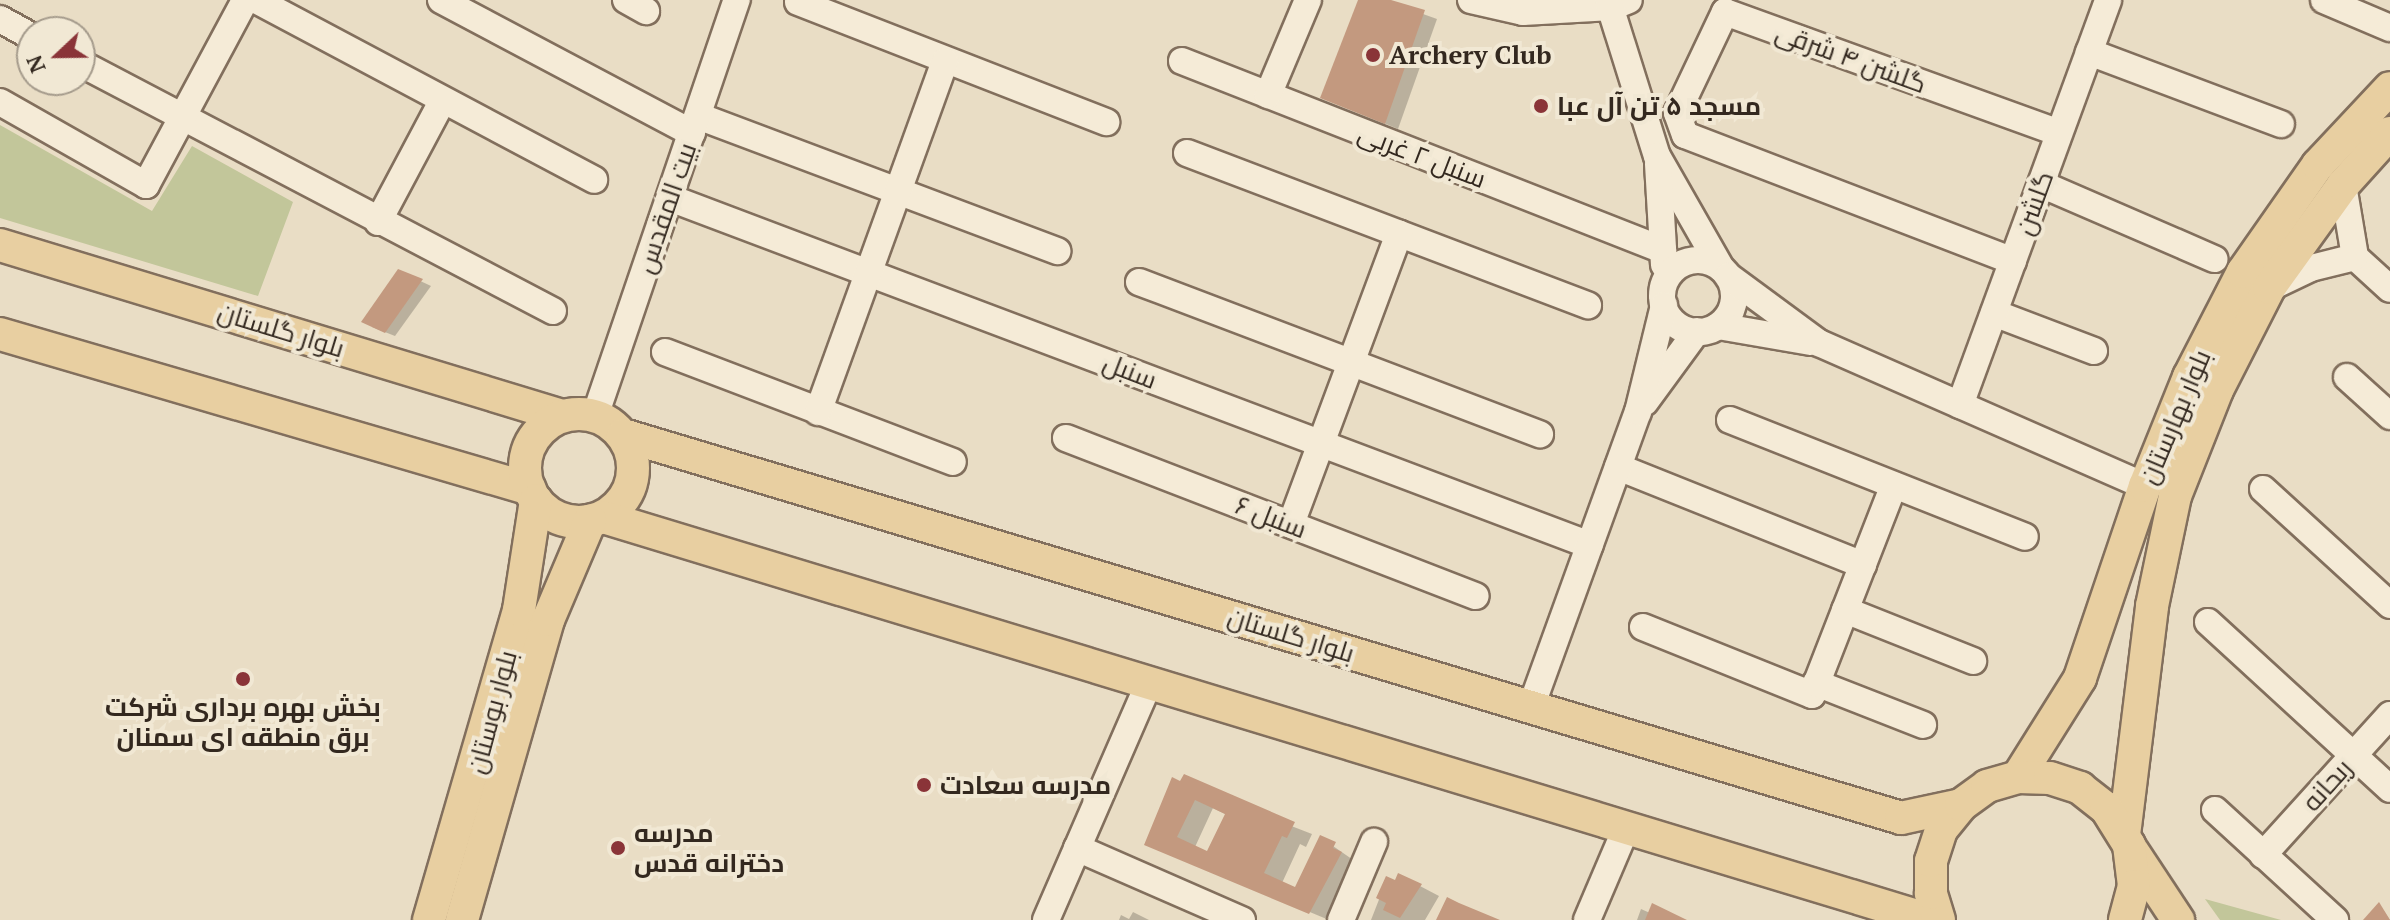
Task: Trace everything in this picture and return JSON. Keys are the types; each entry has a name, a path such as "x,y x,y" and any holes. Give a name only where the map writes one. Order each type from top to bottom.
{"main road":[{"name":"بلوار بهارستان","path":"2018,777 2080,678 2145,486 2189,377 2243,272 2318,165 2390,88"},
{"name":"بلوار بهارستان","path":"2125,920 2134,886 2126,840 2152,606 2175,496 2217,390 2269,288 2343,185 2390,133"},
{"name":"بلوار گلستان","path":"0,245 562,416"},
{"path":"0,334 533,495 560,519 596,519 1627,826 1930,920"},
{"path":"533,495 525,472 530,446 546,425 562,416 595,416 623,435 633,472 623,498 596,519"},
{"name":"بلوار گلستان","path":"623,435 1901,818 1961,805"},
{"name":"بلوار بوستان","path":"429,920 508,653 533,495"},
{"name":"بلوار بوستان","path":"462,920 548,620 596,519"},
{"path":"1939,920 1931,893 1931,861 1941,830 1961,805 1987,786 2018,777 2050,778 2080,788 2106,808 2178,920"}],"street":[{"path":"0,102 146,185 245,0"},
{"path":"256,0 594,180"},
{"path":"441,0 695,125 898,191 1058,251"},
{"name":"بیت المقدس","path":"595,416 737,0"},
{"path":"1268,95 1308,0"},
{"path":"1471,0 1523,12 1617,2 1657,156 1664,294 1638,412 1531,707"},
{"path":"2324,0 2390,28"},
{"path":"798,2 1106,122"},
{"name":"گلشن","path":"1960,405 2089,52 2103,2"},
{"name":"گلشن ۴ شرقی","path":"2013,261 1685,135 1677,113 1725,12 2059,133"},
{"path":"2089,52 2281,124"},
{"path":"818,412 945,61"},
{"name":"سنبل ۲ غربی","path":"1182,61 1663,250"},
{"path":"96,72 553,311"},
{"path":"378,222 443,100"},
{"path":"1187,153 1588,305"},
{"path":"1638,412 1708,328 1732,308 1724,272 1657,156"},
{"path":"2041,184 2214,259"},
{"path":"2343,185 2355,257 2390,289"},
{"name":"سنبل","path":"670,198 1590,545"},
{"path":"1291,524 1399,233"},
{"path":"2269,288 2311,268 2355,257"},
{"path":"1664,294 1689,261 1724,272 1819,343 2145,486"},
{"path":"1139,282 1540,434"},
{"path":"1664,294 1676,323 1819,343"},
{"path":"1994,313 2094,351"},
{"path":"665,352 953,462"},
{"path":"2347,377 2390,416"},
{"path":"1730,420 2025,537"},
{"name":"سنبل ۶","path":"1066,438 1476,596"},
{"path":"1618,467 1863,565"},
{"path":"1814,689 1894,485"},
{"path":"2263,489 2390,605"},
{"path":"1845,610 1973,661"},
{"path":"2208,622 2390,789"},
{"path":"1643,627 1923,725"},
{"path":"1046,920 1149,683"},
{"name":"ریحانه","path":"2263,855 2390,715"},
{"path":"2215,810 2335,920"},
{"path":"1587,920 1627,826"},
{"path":"1341,920 1374,842"},
{"path":"1077,848 1242,920"}],"green space":[{"path":"0,125 152,211 192,146 293,202 258,296 0,218"},
{"path":"2205,899 2281,920 2220,920"}],"building":[{"name":"Archery Club","path":"1358,0 1391,0 1425,10 1385,124 1320,98"},
{"path":"398,269 423,279 385,333 361,322"},
{"path":"1184,774 1295,822 1287,838 1282,836 1264,873 1295,887 1320,835 1336,842 1333,848 1342,852 1309,914 1144,845 1172,777 1180,781","holes":["1195,800 1225,814 1207,851 1177,837"]},
{"path":"1398,873 1422,884 1400,918 1383,910 1386,903 1376,898 1386,876 1395,880"},
{"path":"1447,897 1459,903 1500,920 1436,920"},
{"path":"2379,902 2390,920 2363,920"},
{"path":"1652,903 1687,920 1645,920"}],"place":[{"name":"Archery Club","path":"1373,55"},
{"name":"مسجد ۵ تن آل عبا","path":"1541,106"},
{"name":"بخش بهره برداری شرکت برق منطقه ای سمنان","path":"243,679"},
{"name":"مدرسه سعادت","path":"924,785"},
{"name":"مدرسه دخترانه قدس","path":"618,848"}]}
